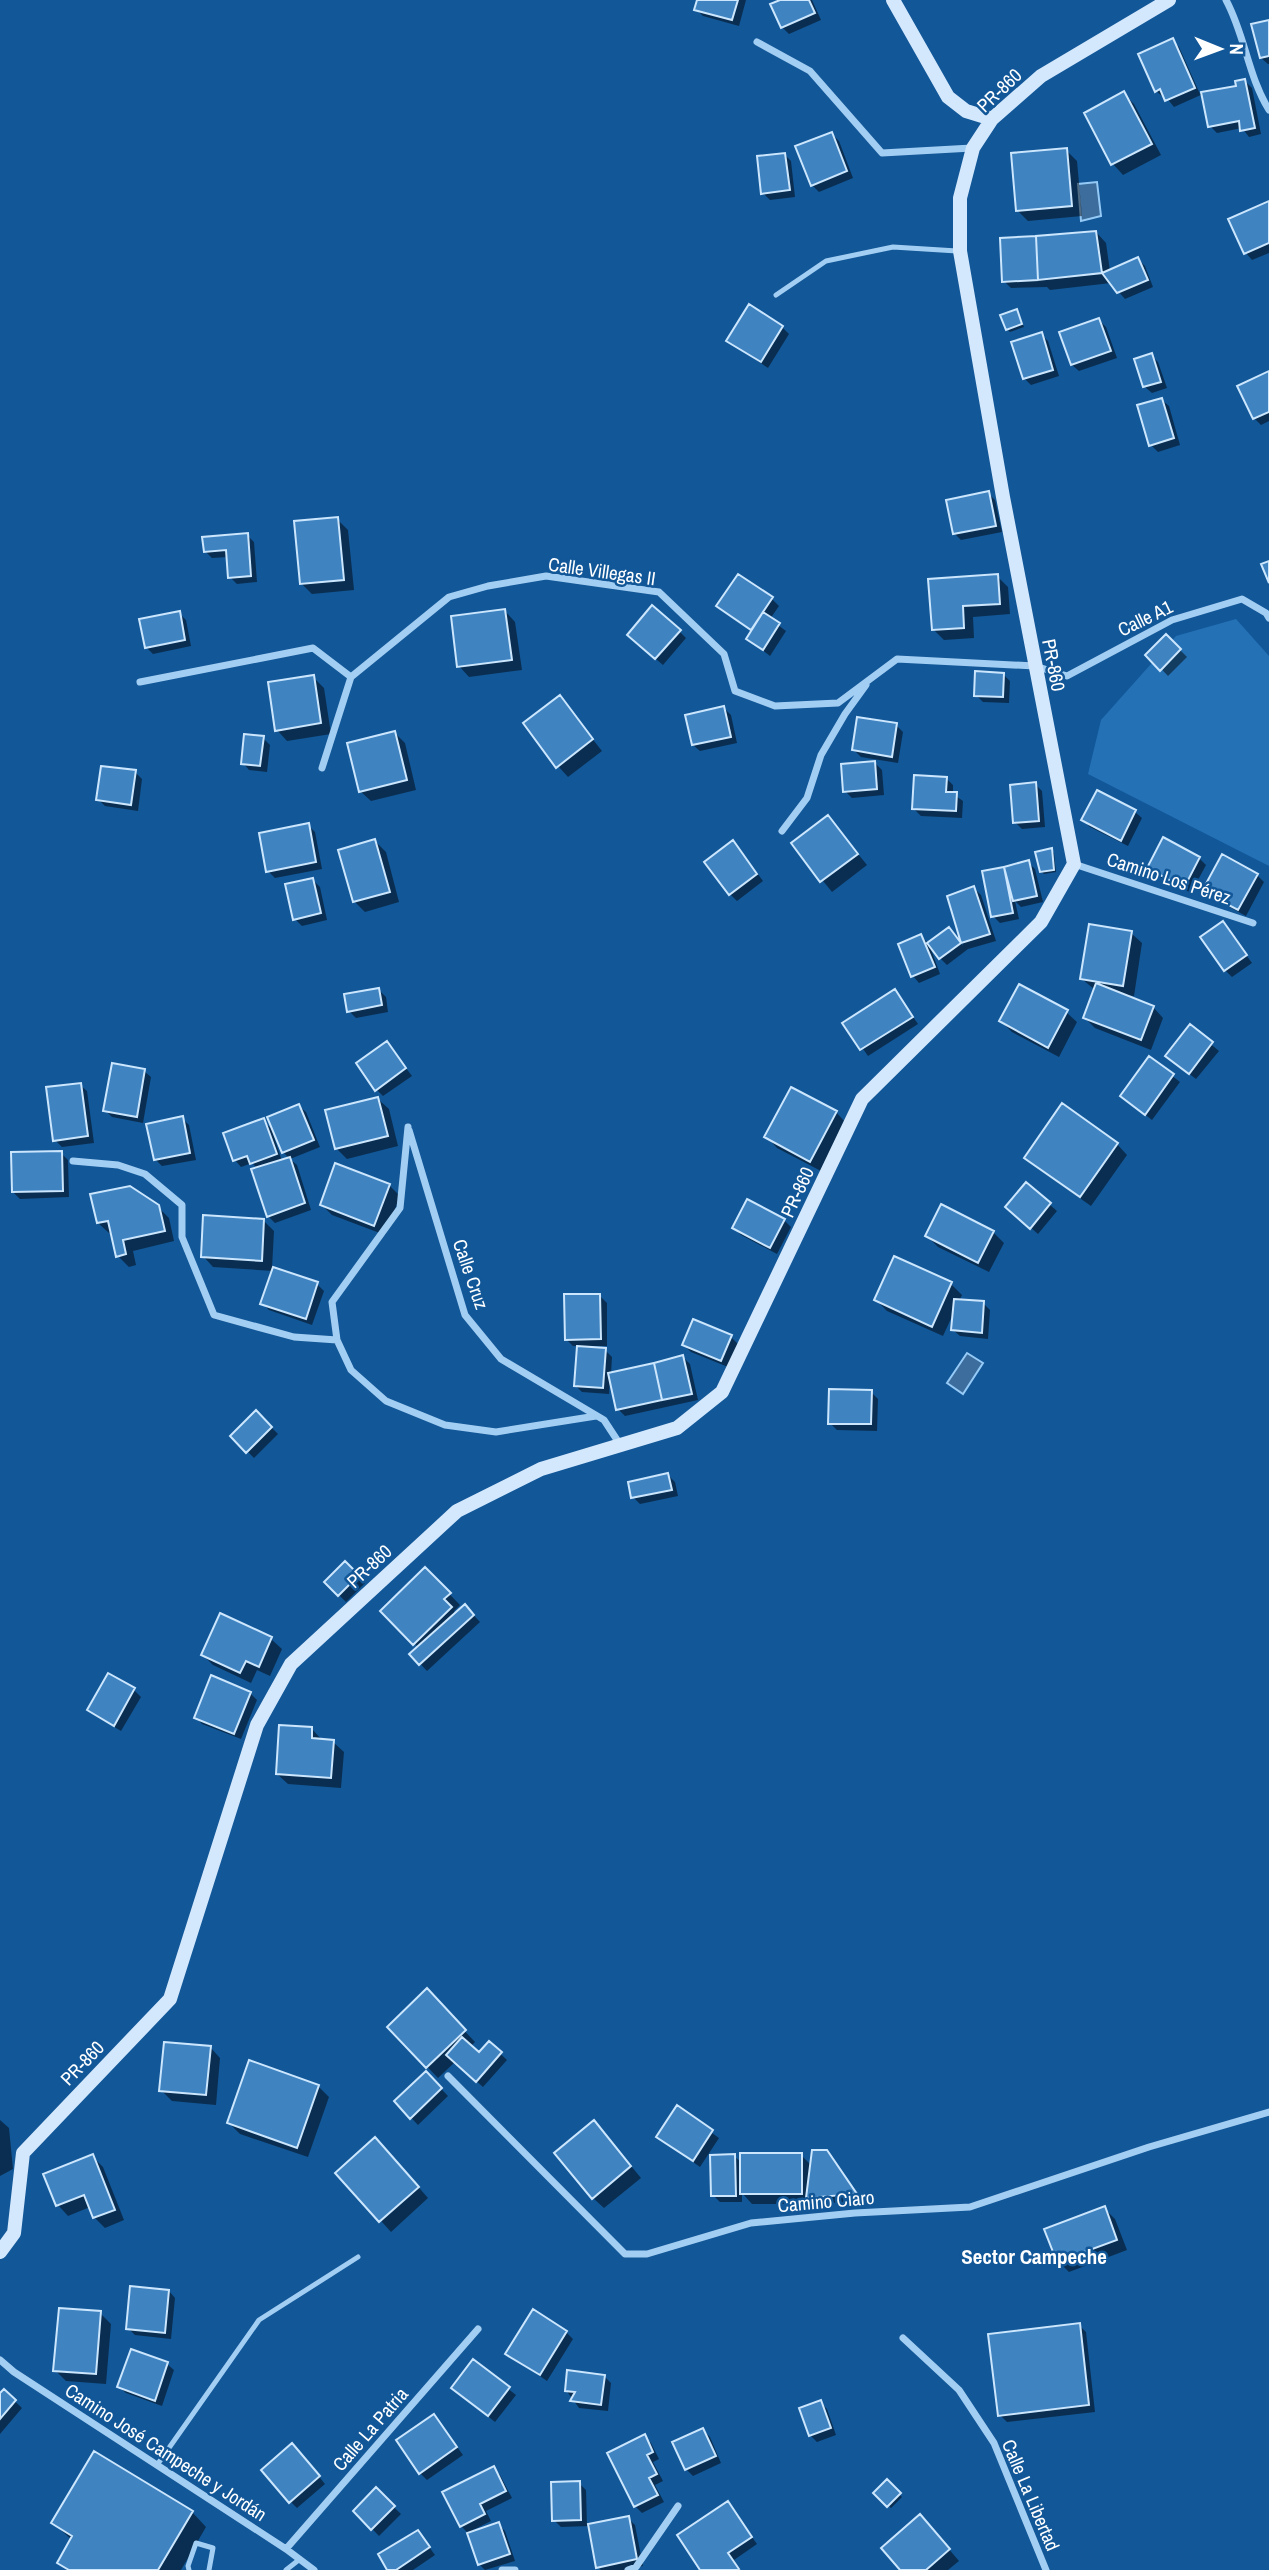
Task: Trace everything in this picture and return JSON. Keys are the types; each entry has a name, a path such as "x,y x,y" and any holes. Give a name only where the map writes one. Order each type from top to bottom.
{"street":[{"path":"893,0 948,97 966,111 992,119"},
{"name":"PR-860","path":"0,2252 14,2233 23,2153 170,1998 257,1725 291,1664 457,1511 541,1469 621,1447 677,1427 722,1392 862,1099 1041,922 1074,864 1003,497 960,251 960,198 973,148 992,119 1041,76 1169,0"},
{"path":"1226,0 1269,110"},
{"path":"757,42 810,71 882,153 973,148"},
{"name":"Calle Villegas II","path":"351,677 449,597 488,586 545,576 659,592 724,654 735,691 775,706 838,703 897,659 1035,666"},
{"name":"Calle A1","path":"1035,666 1067,676 1172,620 1242,599 1268,614"},
{"path":"140,682 313,648 351,677 322,768"},
{"path":"782,831 807,798 821,755 845,714 871,679"},
{"name":"Camino Los Pérez","path":"1074,864 1253,923"},
{"name":"Calle Cruz","path":"337,1339 332,1302 400,1208 408,1128 465,1315 501,1359 604,1420 621,1447"},
{"path":"73,1161 118,1166 145,1174 182,1205 182,1237 214,1315 294,1337 337,1339 351,1370 386,1401 446,1425 496,1432 596,1416"},
{"name":"Camino Ciaro","path":"448,2076 625,2254 647,2254 751,2223 855,2213 970,2207 1149,2147 1269,2112"},
{"name":"Calle La Patria","path":"286,2549 478,2329"},
{"name":"Calle La Libertad","path":"903,2338 959,2390 994,2443 1046,2570"},
{"name":"Camino José Campeche y Jordán","path":"0,2360 14,2372 286,2549 314,2570"},
{"path":"628,2570 636,2567 678,2506"},
{"path":"502,2570 515,2570"}],"lane":[{"path":"776,295 826,261 892,247 960,251"},
{"path":"157,2465 259,2320 358,2256"},
{"path":"189,2570 196,2543 214,2548 209,2570"},
{"path":"286,2570 300,2559"}],"shaded area":[{"path":"1097,182 1101,216 1081,221 1078,184"},
{"path":"1236,619 1269,656 1269,866 1088,774 1101,720 1176,636"},
{"path":"967,1353 983,1363 963,1394 947,1383"}],"building":[{"path":"697,0 738,0 732,20 694,10"},
{"path":"780,0 809,0 815,13 781,28 770,4"},
{"path":"1269,20 1269,56 1260,58 1251,24"},
{"path":"1173,38 1195,88 1165,101 1160,89 1155,92 1138,54"},
{"path":"1245,79 1255,128 1240,131 1239,121 1208,127 1201,92 1236,86 1235,81"},
{"path":"1124,91 1152,144 1111,165 1084,113"},
{"path":"832,132 847,171 811,186 795,146"},
{"path":"1067,148 1072,206 1016,211 1011,153"},
{"path":"785,153 790,190 761,194 757,156"},
{"path":"1269,201 1269,243 1244,254 1228,219"},
{"path":"1096,231 1102,273 1038,280 1036,236"},
{"path":"1036,236 1038,280 1002,282 1000,238"},
{"path":"1138,257 1148,280 1117,293 1102,273"},
{"path":"749,304 783,326 761,362 726,341"},
{"path":"1017,309 1022,324 1006,330 1000,315"},
{"path":"1099,318 1111,351 1071,365 1059,332"},
{"path":"1042,332 1053,370 1023,379 1011,342"},
{"path":"1152,353 1161,382 1143,387 1134,359"},
{"path":"1269,371 1269,412 1253,419 1237,386"},
{"path":"1162,398 1174,438 1149,446 1137,405"},
{"path":"989,491 996,526 953,534 946,500"},
{"path":"338,517 344,580 300,584 294,521"},
{"path":"248,533 251,576 228,578 226,550 204,552 202,537"},
{"path":"1269,561 1269,583 1261,564"},
{"path":"738,574 773,597 751,630 716,606"},
{"path":"998,574 1000,604 963,606 964,628 932,630 928,579"},
{"path":"652,605 681,630 655,659 627,635"},
{"path":"505,609 512,660 457,667 451,616"},
{"path":"180,611 185,640 145,648 139,619"},
{"path":"763,612 780,623 763,650 746,639"},
{"path":"1166,634 1181,649 1160,671 1145,655"},
{"path":"975,671 1004,673 1003,697 974,696"},
{"path":"314,675 321,723 275,731 268,682"},
{"path":"560,695 593,739 556,768 523,723"},
{"path":"724,706 731,737 692,745 685,715"},
{"path":"857,717 897,723 892,757 852,750"},
{"path":"395,731 407,780 359,792 347,743"},
{"path":"244,734 264,736 260,766 241,764"},
{"path":"875,761 877,789 843,792 841,764"},
{"path":"101,766 136,770 131,805 96,800"},
{"path":"914,775 947,777 946,792 957,792 956,811 912,809"},
{"path":"1036,782 1039,821 1013,823 1010,785"},
{"path":"1097,790 1136,810 1121,841 1081,820"},
{"path":"828,815 858,854 820,882 791,843"},
{"path":"309,823 316,862 266,872 259,833"},
{"path":"1163,837 1200,857 1184,888 1147,868"},
{"path":"375,839 390,892 353,902 338,850"},
{"path":"733,840 757,874 729,895 704,862"},
{"path":"1052,848 1054,870 1040,872 1035,852"},
{"path":"1222,854 1258,874 1238,910 1202,891"},
{"path":"1029,860 1037,896 1013,901 1004,867"},
{"path":"1004,867 1013,913 991,917 982,871"},
{"path":"313,878 321,913 293,920 285,884"},
{"path":"974,886 990,934 961,943 947,896"},
{"path":"1223,921 1247,955 1224,971 1200,937"},
{"path":"1089,924 1132,931 1123,986 1080,979"},
{"path":"949,927 961,943 939,959 927,943"},
{"path":"921,934 935,967 911,977 898,944"},
{"path":"1096,983 1154,1006 1141,1040 1083,1018"},
{"path":"1019,984 1068,1010 1048,1048 999,1021"},
{"path":"379,988 382,1005 347,1012 344,994"},
{"path":"895,989 913,1017 860,1050 842,1023"},
{"path":"1190,1024 1213,1042 1189,1074 1165,1056"},
{"path":"387,1041 406,1068 375,1091 356,1063"},
{"path":"1149,1056 1174,1074 1145,1115 1120,1096"},
{"path":"112,1063 145,1069 137,1117 103,1111"},
{"path":"81,1083 88,1136 53,1141 46,1087"},
{"path":"791,1087 837,1111 810,1162 764,1137"},
{"path":"378,1097 388,1136 335,1149 325,1110"},
{"path":"1062,1103 1118,1143 1080,1197 1024,1158"},
{"path":"299,1104 314,1140 282,1153 267,1117"},
{"path":"183,1116 190,1153 154,1160 146,1124"},
{"path":"264,1118 277,1154 250,1164 247,1156 233,1161 223,1133"},
{"path":"62,1151 63,1191 12,1192 11,1152"},
{"path":"290,1157 305,1203 267,1217 251,1169"},
{"path":"335,1163 390,1184 374,1226 320,1205"},
{"path":"1026,1182 1051,1203 1030,1229 1005,1207"},
{"path":"130,1186 159,1205 165,1231 123,1240 126,1254 116,1257 108,1221 97,1223 90,1194"},
{"path":"747,1199 785,1219 770,1248 732,1228"},
{"path":"941,1204 994,1231 978,1263 925,1236"},
{"path":"203,1215 264,1219 262,1261 201,1257"},
{"path":"894,1256 952,1282 932,1327 874,1300"},
{"path":"273,1267 318,1282 306,1319 260,1304"},
{"path":"564,1294 600,1294 601,1339 565,1340"},
{"path":"954,1299 984,1301 982,1333 951,1330"},
{"path":"693,1319 732,1335 721,1361 682,1345"},
{"path":"577,1346 606,1348 603,1388 574,1386"},
{"path":"683,1355 692,1394 662,1400 654,1363"},
{"path":"654,1363 662,1400 616,1410 608,1373"},
{"path":"829,1389 872,1390 871,1424 828,1424"},
{"path":"256,1410 272,1427 246,1453 230,1436"},
{"path":"668,1473 672,1490 631,1498 628,1482"},
{"path":"345,1561 359,1575 338,1596 324,1582"},
{"path":"425,1567 451,1593 444,1599 452,1607 413,1645 380,1611"},
{"path":"465,1604 474,1615 419,1665 409,1654"},
{"path":"220,1613 272,1637 259,1667 246,1661 240,1673 201,1655"},
{"path":"108,1673 135,1688 114,1726 87,1710"},
{"path":"211,1675 251,1692 234,1734 194,1718"},
{"path":"279,1725 312,1727 312,1738 334,1740 331,1778 276,1774"},
{"path":"427,1988 466,2030 426,2068 387,2027"},
{"path":"462,2037 479,2052 489,2041 502,2052 476,2082 446,2055"},
{"path":"164,2042 211,2046 206,2095 159,2091"},
{"path":"249,2060 319,2085 297,2148 227,2123"},
{"path":"426,2071 442,2088 410,2119 394,2101"},
{"path":"677,2105 713,2130 693,2161 656,2137"},
{"path":"594,2120 631,2166 592,2199 554,2153"},
{"path":"375,2137 419,2187 379,2222 335,2173"},
{"path":"812,2150 827,2150 857,2194 806,2198"},
{"path":"740,2153 802,2153 802,2194 740,2194"},
{"path":"93,2154 115,2210 93,2218 84,2195 56,2206 43,2174"},
{"path":"735,2154 736,2196 711,2196 710,2155"},
{"path":"1105,2206 1117,2240 1057,2262 1044,2229"},
{"path":"130,2286 169,2290 165,2333 126,2329"},
{"path":"59,2308 101,2311 96,2374 53,2371"},
{"path":"533,2309 567,2331 540,2375 505,2354"},
{"path":"1080,2323 1089,2405 998,2416 988,2334"},
{"path":"131,2349 168,2362 155,2401 117,2387"},
{"path":"473,2359 510,2387 488,2416 451,2388"},
{"path":"567,2370 605,2375 601,2405 570,2401 575,2392 565,2391"},
{"path":"4,2389 16,2400 0,2419 0,2393"},
{"path":"821,2400 831,2428 809,2436 799,2408"},
{"path":"434,2414 457,2447 419,2474 396,2440"},
{"path":"703,2428 716,2456 685,2470 672,2442"},
{"path":"645,2434 653,2452 647,2455 657,2474 649,2478 658,2495 634,2507 607,2453"},
{"path":"292,2443 320,2476 289,2503 261,2470"},
{"path":"94,2451 193,2511 158,2570 69,2570 57,2563 72,2536 51,2523"},
{"path":"494,2466 506,2491 480,2504 485,2514 460,2527 442,2492"},
{"path":"887,2479 901,2493 887,2507 873,2493"},
{"path":"580,2481 581,2520 552,2521 551,2482"},
{"path":"376,2487 395,2506 371,2530 353,2511"},
{"path":"728,2501 752,2537 728,2553 739,2569 700,2570 677,2535"},
{"path":"920,2514 950,2549 926,2570 900,2570 881,2548"},
{"path":"629,2516 637,2559 596,2568 588,2524"},
{"path":"499,2522 510,2554 478,2565 467,2533"},
{"path":"418,2530 430,2547 396,2570 387,2570 378,2554"}],"district":[{"name":"Sector Campeche","path":"1034,2256"}]}
